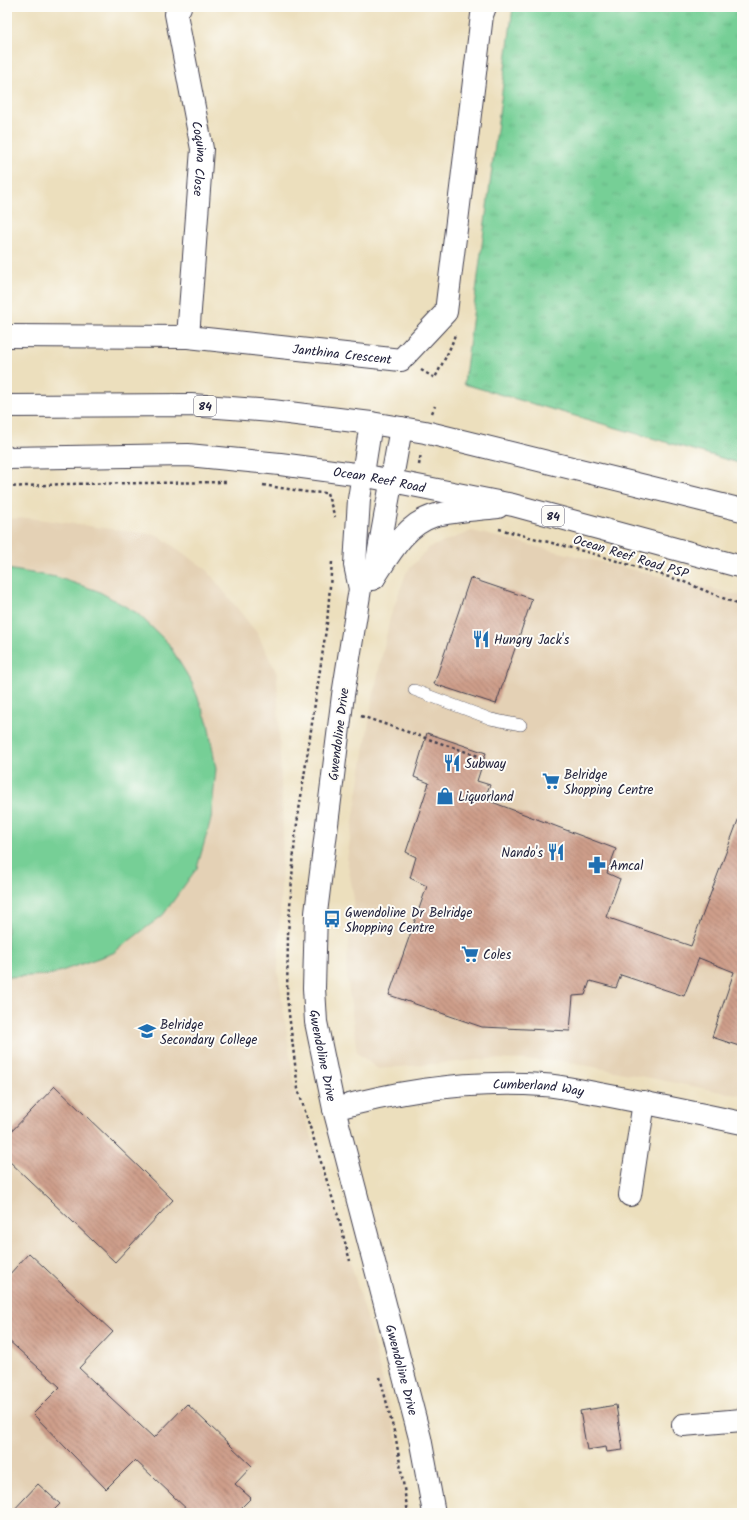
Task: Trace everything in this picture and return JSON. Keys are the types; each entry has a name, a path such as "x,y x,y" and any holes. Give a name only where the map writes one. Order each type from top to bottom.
{"street":[{"name":"Coquina Close","path":"180,7 176,14 202,149 188,337"},
{"name":"Janthina Crescent","path":"7,336 188,337 402,360 446,312 480,31 485,7"},
{"name":"84","path":"7,406 191,405 272,411 371,422 426,432 742,510"},
{"name":"Gwendoline Drive","path":"367,583 354,565 359,500 371,422"},
{"name":"Gwendoline Drive","path":"401,428 391,480 343,695 316,913 314,988 316,1022 334,1109 420,1438 434,1513"},
{"name":"Ocean Reef Road","path":"7,458 188,455 280,464 362,475 415,484 513,505 742,567"},
{"path":"367,583 394,546 416,526 433,516 513,505"},
{"name":"Cumberland Way","path":"334,1109 411,1090 488,1084 544,1085 644,1102 742,1123"},
{"path":"630,1195 644,1102"},
{"path":"683,1425 742,1420"}],"lane":[{"path":"414,690 491,720 521,725"}],"path":[{"path":"415,484 426,432 435,406"},
{"path":"7,488 72,484 236,482"},
{"path":"257,484 306,492 327,493 359,500"},
{"name":"Ocean Reef Road PSP","path":"494,528 594,554 675,578 742,606"},
{"path":"360,708 359,716 484,758"}],"shaded area":[{"name":"Belridge Secondary College","path":"29,518 157,535 206,569 257,633 277,674 283,834 278,972 295,1090 319,1156 367,1318 400,1451 408,1513 7,1513 7,519"},
{"name":"Belridge Shopping Centre","path":"472,531 742,596 742,1096 563,1061 488,1059 378,1069 357,1053 346,967 354,899 347,859 372,702 390,618 406,573 428,548"}],"green space":[{"path":"513,7 742,7 742,464 464,384"},
{"path":"7,569 56,577 98,591 137,613 168,643 192,683 208,723 216,769 211,819 197,868 163,915 113,953 50,975 7,977"}],"building":[{"path":"470,578 532,599 496,704 434,684"},
{"path":"427,733 486,753 477,781 490,785 484,799 616,849 607,873 620,879 606,917 691,946 740,815 742,815 742,1047 712,1037 734,972 699,958 684,996 621,975 616,988 590,981 585,995 573,996 570,1031 482,1027 389,995 427,886 410,878 416,857 406,852 429,783 414,777"},
{"path":"55,1086 173,1200 115,1262 7,1159 7,1136"},
{"path":"29,1253 113,1332 79,1368 154,1438 187,1404 252,1466 235,1484 251,1498 236,1513 191,1513 135,1460 106,1489 33,1414 60,1387 7,1339 7,1277"},
{"path":"616,1405 623,1450 607,1452 606,1447 587,1450 580,1411"},
{"path":"38,1484 60,1504 51,1513 11,1513"}],"place":[{"name":"Hungry Jack's","path":"481,639"},
{"name":"Subway","path":"452,763"},
{"name":"Belridge Shopping Centre","path":"551,781"},
{"name":"Liquorland","path":"445,796"},
{"name":"Nando's","path":"556,852"},
{"name":"Amcal","path":"597,865"},
{"name":"Gwendoline Dr Belridge Shopping Centre","path":"332,919"},
{"name":"Coles","path":"470,954"},
{"name":"Belridge Secondary College","path":"147,1031"}]}
